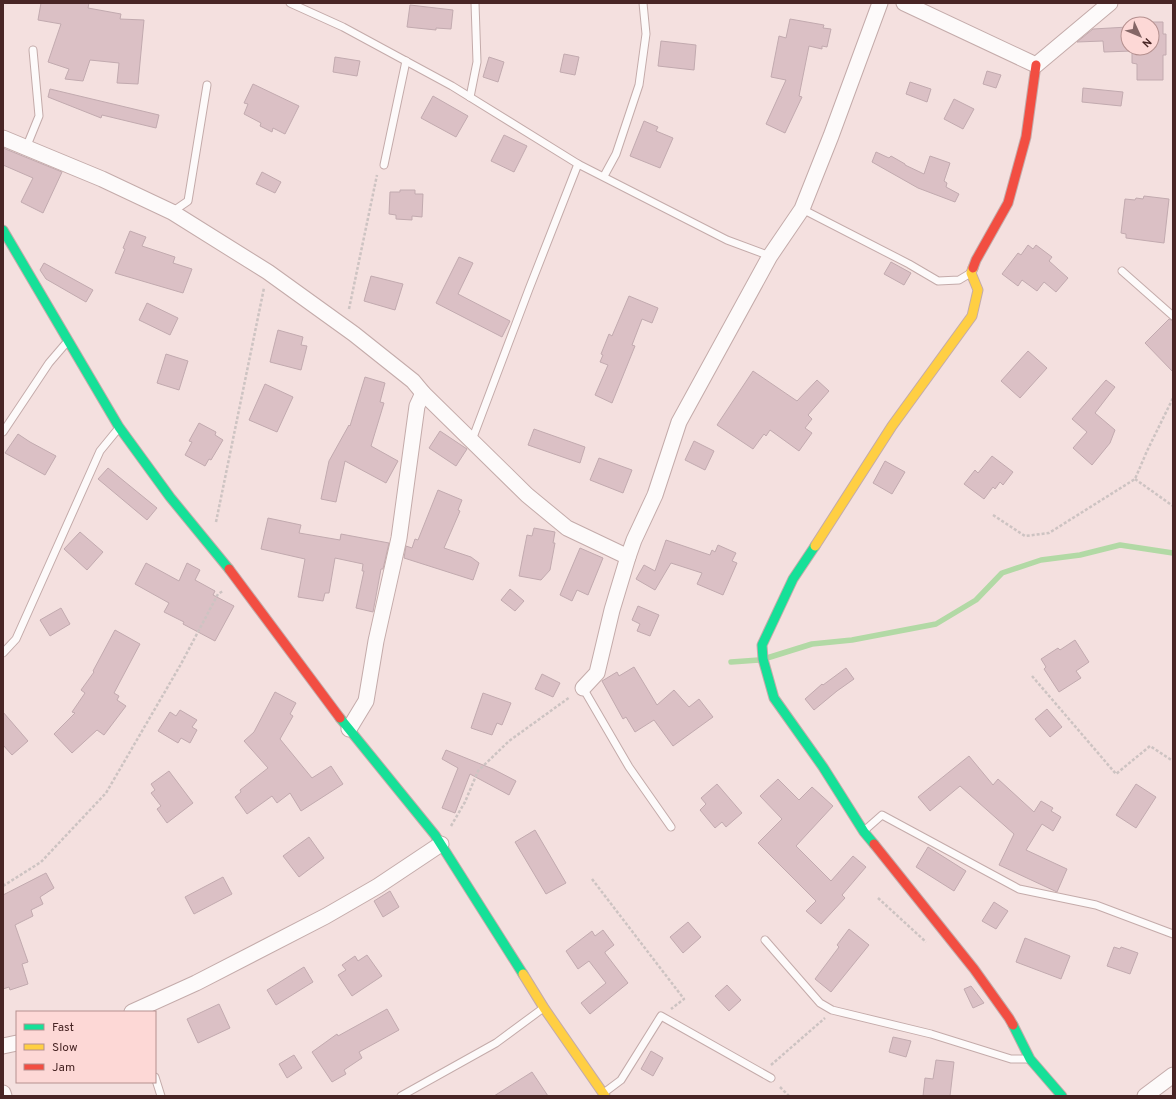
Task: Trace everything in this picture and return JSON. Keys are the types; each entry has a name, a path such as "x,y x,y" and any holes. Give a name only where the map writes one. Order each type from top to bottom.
{"street":[{"path":"583,688 597,673 612,610 628,557 634,540 655,495 679,422 770,256 802,209 831,136 880,3"},
{"path":"904,3 1036,66"},
{"path":"1062,1096 1030,1059 1009,1018 974,969 864,832 823,767 774,698 763,659 762,645 793,579 892,426 972,316 978,290 971,273 976,260 1008,203 1026,137 1036,66 1110,3"},
{"path":"3,138 102,180 172,212 268,272 345,328 413,381 423,393 527,495 567,528 628,557"},
{"path":"3,230 119,427 170,497 238,580 334,710 438,840 544,1008 604,1095"},
{"path":"349,729 366,701 376,641 399,538 417,406 423,393"},
{"path":"135,1011 209,976 326,916 378,886 438,840"},
{"path":"3,1046 16,1043"},
{"path":"1145,1096 1173,1075"}],"lane":[{"path":"290,3 343,27 406,61 578,164 727,240 770,256"},
{"path":"470,98 477,62 475,3"},
{"path":"604,176 616,154 639,85 646,34 643,3"},
{"path":"26,148 39,116 33,50"},
{"path":"385,162 406,61"},
{"path":"172,212 188,201 207,85"},
{"path":"472,440 578,164"},
{"path":"802,209 909,264 938,281 960,280 971,273"},
{"path":"1122,271 1173,316"},
{"path":"3,432 48,363 68,340"},
{"path":"3,653 16,639 100,451 119,427"},
{"path":"583,688 628,767 671,826"},
{"path":"864,832 882,814 1019,889 1096,905 1173,934"},
{"path":"765,940 820,1003 832,1010 932,1034 1011,1059 1030,1059"},
{"path":"401,1096 496,1043 544,1008"},
{"path":"604,1095 621,1080 661,1016 771,1078"},
{"path":"156,1080 161,1096"}],"path":[{"path":"345,328 381,158 385,162"},
{"path":"204,538 216,524 268,272"},
{"path":"993,515 1025,536 1049,533 1135,479 1173,398"},
{"path":"1135,479 1173,506"},
{"path":"3,886 41,862 106,794 181,664 218,594 238,580"},
{"path":"1032,676 1116,774 1150,746 1173,761"},
{"path":"438,840 452,825 465,802 478,771 509,741 583,688"},
{"path":"592,879 684,999 661,1016"},
{"path":"878,898 929,945"},
{"path":"761,1073 822,1021 832,1010"}],"building":[{"path":"41,3 89,3 88,8 121,14 120,19 144,20 138,84 117,83 119,63 90,60 83,81 65,79 69,69 48,62 61,24 38,20"},
{"path":"410,5 453,10 451,29 436,28 436,30 407,27"},
{"path":"790,19 824,25 823,28 831,29 827,47 822,46 822,49 809,46 799,96 802,97 785,133 766,124 786,80 771,77 779,36 786,38"},
{"path":"1160,22 1163,22 1163,34 1166,34 1166,55 1163,55 1163,80 1137,80 1137,64 1132,63 1132,56 1160,56"},
{"path":"1120,27 1120,51 1104,52 1103,41 1077,42 1093,29"},
{"path":"661,41 696,45 694,70 658,66"},
{"path":"564,54 579,57 575,75 560,72"},
{"path":"335,57 360,61 357,76 333,72"},
{"path":"489,57 504,62 498,82 483,77"},
{"path":"987,71 1001,75 996,88 983,84"},
{"path":"910,82 931,89 927,102 906,94"},
{"path":"253,84 299,106 285,134 273,128 272,132 260,126 261,123 244,114 248,104 244,103"},
{"path":"1083,88 1123,92 1121,106 1082,102"},
{"path":"50,89 159,115 156,128 102,115 101,118 48,97"},
{"path":"433,96 468,116 456,137 421,118"},
{"path":"954,99 974,109 963,129 944,119"},
{"path":"644,121 658,127 656,131 673,138 660,168 630,156"},
{"path":"504,135 527,146 514,172 491,161"},
{"path":"3,148 62,172 43,213 21,202 33,178 3,165"},
{"path":"876,152 889,158 891,156 924,174 930,156 950,163 944,181 947,183 946,187 959,194 955,202 918,188 872,162"},
{"path":"262,172 281,182 275,193 256,184"},
{"path":"400,190 415,190 415,194 423,194 422,217 412,216 412,220 396,219 396,215 389,214 390,192 400,192"},
{"path":"1144,196 1169,199 1164,243 1126,238 1126,234 1121,233 1125,199 1143,199"},
{"path":"130,231 146,237 142,246 175,257 173,263 192,269 183,293 115,273 125,249 123,248"},
{"path":"1028,245 1033,249 1036,245 1052,257 1049,261 1068,278 1056,292 1044,282 1037,291 1022,280 1018,286 1002,274 1018,253 1021,255"},
{"path":"459,257 473,263 458,294 510,321 502,337 436,303"},
{"path":"891,262 911,273 904,285 884,274"},
{"path":"44,263 93,290 86,302 46,279 40,270"},
{"path":"371,276 403,284 395,310 364,301"},
{"path":"629,296 658,308 652,323 642,319 632,345 635,346 612,403 595,395 608,365 600,362 603,355 601,354 609,334 612,336"},
{"path":"147,303 178,318 170,335 139,320"},
{"path":"1169,319 1173,321 1173,372 1145,343"},
{"path":"278,330 303,337 301,345 307,346 301,370 270,362"},
{"path":"1028,351 1047,368 1020,398 1001,381"},
{"path":"166,354 188,361 179,390 157,383"},
{"path":"753,371 797,401 817,380 829,391 808,415 812,419 805,428 812,433 799,451 770,430 766,436 764,434 753,449 717,425"},
{"path":"365,377 385,383 380,402 384,403 371,446 398,461 386,483 345,461 336,502 321,499 329,461 349,425 350,426"},
{"path":"1106,380 1115,387 1095,413 1115,430 1110,443 1092,465 1073,448 1087,432 1072,419"},
{"path":"265,384 293,397 277,432 249,420"},
{"path":"199,423 216,432 215,435 223,440 211,460 209,459 205,466 185,455 192,442 189,441"},
{"path":"534,429 585,447 580,463 528,445"},
{"path":"440,431 467,449 456,466 429,448"},
{"path":"18,434 56,456 45,475 5,453"},
{"path":"694,441 714,451 705,470 685,460"},
{"path":"992,456 1013,472 1003,485 1000,482 995,489 993,487 984,499 964,484 975,470 978,473"},
{"path":"599,458 632,470 623,493 590,480"},
{"path":"885,461 905,472 892,494 873,483"},
{"path":"108,468 157,508 147,520 98,479"},
{"path":"438,490 462,500 458,510 460,511 444,548 471,557 479,563 473,580 404,558 406,546 412,548 415,539 418,540"},
{"path":"268,518 301,525 299,533 340,540 341,534 389,543 383,569 381,569 373,612 356,608 364,571 362,571 363,564 335,558 329,593 325,593 323,601 298,597 305,559 261,549"},
{"path":"534,528 555,532 553,543 555,543 550,570 541,580 519,576 527,535 532,536"},
{"path":"80,532 103,552 87,570 64,549"},
{"path":"666,540 710,555 712,550 715,552 718,545 736,553 732,561 737,563 723,595 697,584 702,573 671,563 655,590 636,579 644,565 655,571"},
{"path":"580,548 603,558 588,595 577,590 572,601 560,595"},
{"path":"146,563 179,581 187,563 200,570 195,580 215,591 213,595 234,606 215,641 164,612 169,603 135,584"},
{"path":"510,589 524,601 515,611 501,600"},
{"path":"638,606 659,615 650,636 637,631 640,624 632,620"},
{"path":"61,608 70,624 50,636 40,620"},
{"path":"115,630 140,644 114,693 119,696 117,700 126,706 104,735 97,730 72,753 54,734 75,713 72,712 85,693 81,690 94,672 93,671"},
{"path":"1075,640 1089,662 1076,671 1081,678 1059,692 1044,669 1046,667 1041,659 1058,648 1060,650"},
{"path":"634,667 657,705 674,690 689,707 699,699 713,717 673,746 654,720 635,732 626,717 623,719 602,681 617,672 619,676"},
{"path":"846,668 854,679 814,710 805,699 822,684 823,685"},
{"path":"542,674 560,683 553,697 535,689"},
{"path":"275,692 296,703 290,714 293,716 280,739 312,778 331,766 343,784 301,811 290,793 277,803 272,796 247,814 235,797 241,792 240,790 268,768 244,741 254,732"},
{"path":"483,693 511,703 502,725 497,723 492,735 471,728"},
{"path":"1047,709 1062,727 1050,737 1035,719"},
{"path":"180,710 197,720 192,727 197,730 190,743 181,738 178,743 158,731 170,712 176,716"},
{"path":"3,712 28,741 12,755 3,745"},
{"path":"446,750 493,769 516,781 509,795 470,774 455,813 442,808 458,768 442,759"},
{"path":"969,756 993,785 998,779 1034,812 1041,801 1053,808 1051,811 1061,817 1053,831 1042,824 1026,850 1067,869 1057,892 999,865 1014,834 960,786 930,811 918,797"},
{"path":"169,771 193,803 167,823 157,809 161,806 151,793 155,790 151,784"},
{"path":"778,779 799,800 812,787 833,806 796,846 831,881 853,856 866,867 842,895 845,898 821,924 806,911 816,901 758,843 782,819 760,796"},
{"path":"717,784 742,813 726,827 722,822 715,828 700,810 706,804 701,798"},
{"path":"1136,784 1156,797 1136,828 1116,815"},
{"path":"535,830 566,883 546,894 515,842"},
{"path":"309,837 324,858 299,877 283,856"},
{"path":"928,847 966,871 954,891 916,867"},
{"path":"46,873 54,888 40,897 43,904 31,910 33,916 15,925 28,962 22,964 28,984 10,990 9,987 3,989 3,895"},
{"path":"223,877 232,894 194,914 185,897"},
{"path":"390,891 399,907 383,917 374,901"},
{"path":"994,902 1008,911 996,929 982,921"},
{"path":"688,922 701,937 683,953 670,937"},
{"path":"849,929 869,945 831,992 815,979 839,947 837,945"},
{"path":"603,930 614,945 605,953 628,983 590,1014 581,1003 606,983 589,961 578,969 566,951 592,931 595,936"},
{"path":"1025,938 1070,956 1061,979 1016,962"},
{"path":"1114,947 1120,949 1121,947 1138,953 1130,974 1107,966"},
{"path":"367,955 382,976 352,996 338,975 346,970 342,965 355,956 358,961"},
{"path":"304,967 313,982 276,1005 267,990"},
{"path":"727,985 741,1000 729,1011 715,996"},
{"path":"971,986 984,1003 973,1008 964,989"},
{"path":"219,1004 230,1028 198,1043 187,1019"},
{"path":"387,1009 399,1030 359,1052 362,1058 344,1070 346,1074 332,1082 312,1052 337,1034 338,1036"},
{"path":"893,1037 911,1041 906,1057 889,1052"},
{"path":"651,1051 663,1058 653,1076 641,1069"},
{"path":"294,1055 302,1068 287,1078 279,1064"},
{"path":"936,1060 954,1062 950,1096 923,1096 925,1078 933,1079"},
{"path":"532,1072 548,1096 494,1096"}],"waterway":[{"path":"767,658 812,644 852,640 936,624 976,600 1002,573 1041,560 1080,555 1120,545 1173,553"},
{"path":"731,662 759,660"}],"traffic: fast":[{"path":"3,230 119,427 170,497 229,569"},
{"path":"815,546 793,579 762,645 763,659 774,698 823,767 864,832 874,844"},
{"path":"340,718 435,835 523,974"},
{"path":"1013,1025 1030,1059 1062,1096"}],"traffic: slow":[{"path":"815,546 892,426 972,316 978,290 971,273 973,268"},
{"path":"523,974 544,1008 605,1096"}],"traffic: jam":[{"path":"973,268 1008,203 1026,137 1036,65"},
{"path":"229,569 340,718"},
{"path":"874,844 974,969 1013,1025"}]}
